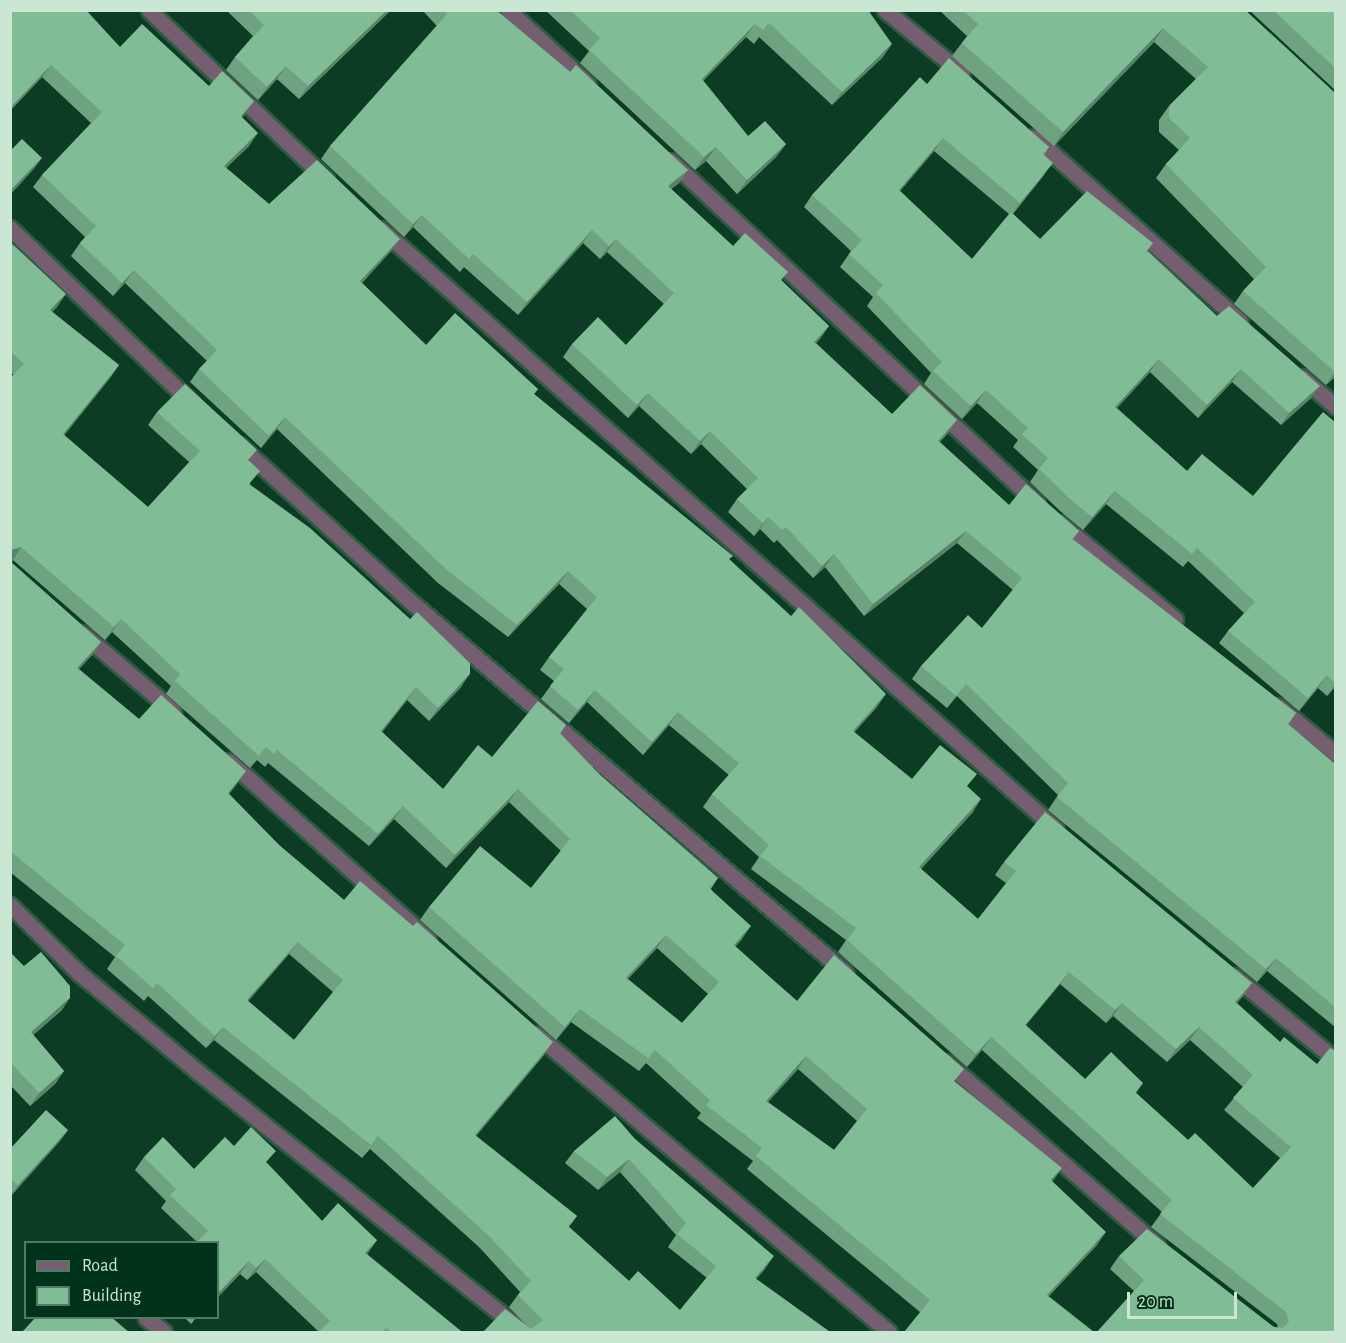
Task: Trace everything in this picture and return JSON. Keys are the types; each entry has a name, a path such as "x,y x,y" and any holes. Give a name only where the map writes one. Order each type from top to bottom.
{"street":[{"path":"149,10 337,189"},
{"path":"508,10 602,97"},
{"path":"885,10 973,83"},
{"path":"1017,122 1256,335"},
{"path":"661,152 1053,517 1190,632"},
{"path":"370,220 1071,841"},
{"path":"10,228 208,417"},
{"path":"1291,367 1335,407"},
{"path":"226,433 428,617 854,981"},
{"path":"68,620 187,724"},
{"path":"1263,693 1335,754"},
{"path":"213,748 437,947"},
{"path":"10,905 79,973 197,1071 524,1332"},
{"path":"1217,962 1335,1060"},
{"path":"526,1026 889,1332"},
{"path":"935,1052 1169,1254"},
{"path":"148,1319 164,1332"}],"building":[{"path":"10,10 86,10 120,47 142,24 209,86 222,71 254,101 241,116 258,133 224,166 269,204 317,160 400,239 360,281 426,345 455,313 538,389 534,394 733,556 729,559 791,616 799,607 886,694 853,731 912,779 940,745 977,774 967,786 981,799 919,867 978,919 1016,871 1004,862 1045,812 1252,983 1235,1002 1280,1042 1284,1037 1317,1064 1330,1048 1335,1051 1335,1332 1097,1332 1144,1280 1119,1256 1147,1229 1274,1327 1283,1328 1289,1321 1286,1312 1160,1214 1172,1200 991,1037 976,1054 847,940 856,928 760,856 769,845 712,794 739,763 678,712 652,742 595,690 578,710 550,686 564,669 549,657 597,597 568,571 517,625 447,570 285,417 269,436 199,369 217,350 134,270 122,283 80,243 96,226 42,175 102,112 51,65 10,108","holes":["1069,972 1115,1010 1122,1003 1176,1049 1199,1027 1253,1075 1233,1098 1291,1147 1253,1188 1195,1133 1188,1140 1135,1092 1143,1083 1111,1052 1085,1079 1025,1025"]},
{"path":"249,10 387,10 308,86 286,66 267,87 235,57 264,25"},
{"path":"443,10 496,10 570,72 576,65 688,170 668,186 733,246 745,233 788,272 781,280 829,326 814,342 892,414 920,385 957,420 938,441 1009,505 1026,484 1079,531 1072,539 1296,713 1288,724 1335,764 1335,1007 1276,958 1266,969 1057,797 1068,783 966,684 956,696 921,666 968,615 982,628 1022,578 966,531 873,604 834,554 822,566 786,527 782,530 768,517 763,523 737,499 758,478 710,431 700,441 648,393 637,405 572,344 598,317 626,345 674,293 616,239 609,246 592,230 527,302 473,254 469,259 422,215 413,224 330,146 447,14"},
{"path":"570,10 868,10 892,44 842,92 769,23 763,30 755,24 702,79 748,136 765,121 786,144 747,180 716,147 704,157 589,50 600,38"},
{"path":"963,10 1245,10 1335,93 1335,372 1243,291 1266,267 1166,164 1190,138 1169,118 1169,106 1208,67 1163,28 1063,132 962,43 978,24"},
{"path":"1273,10 1335,10 1335,68"},
{"path":"949,58 1049,147 1043,154 1053,163 1020,203 943,138 899,190 972,259 1011,212 1040,239 1087,191 1153,243 1147,251 1217,316 1229,306 1320,386 1289,413 1241,369 1207,405 1159,359 1115,407 1187,471 1202,454 1253,496 1323,412 1335,422 1335,683 1327,675 1308,698 1228,631 1255,602 1197,548 1192,554 1115,491 1092,517 1068,497 1039,469 1048,458 1022,434 1028,428 986,390 971,406 933,371 942,362 876,293 883,285 849,254 862,240 812,195 920,77 927,84"},
{"path":"22,139 42,158 10,191 10,151"},
{"path":"10,242 66,294 50,310 119,365 63,434 148,507 200,451 157,412 185,384 257,450 248,460 260,471 249,484 310,528 410,619 417,612 470,663 470,674 438,708 416,687 381,731 443,789 478,745 492,757 538,701 566,725 560,733 600,775 718,878 709,888 751,926 734,945 797,1001 834,955 964,1069 954,1081 1062,1168 1051,1180 1106,1232 1047,1295 1094,1332 904,1332 930,1300 756,1156 762,1148 706,1105 710,1100 655,1050 648,1058 580,1009 565,1027 429,907 480,846 531,888 570,839 518,789 455,855 403,806 378,834 277,750 274,754 266,747 259,756 175,681 180,674 121,619 114,627 21,547 11,550 12,563 101,642 77,668 139,719 161,695 246,771 228,793 279,845 344,900 360,881 413,926 417,922 553,1042 475,1135 577,1216 568,1226 629,1281 638,1271 680,1310 716,1266 677,1234 686,1223 629,1159 607,1177 574,1151 615,1116 635,1139 774,1256 755,1278 830,1332 483,1332 505,1309 531,1329 543,1320 518,1295 531,1281 488,1235 378,1136 371,1145 223,1027 215,1036 157,983 153,988 116,956 125,945 10,851 10,378 24,364 10,351","holes":["666,935 719,982 682,1023 626,978","298,942 343,980 294,1040 247,1000","806,1056 867,1109 834,1150 766,1101"]},
{"path":"10,952 24,966 41,952 70,986 70,998 31,1032 64,1071 39,1093 10,1062"},
{"path":"46,1110 68,1130 18,1185 10,1178 10,1149"},
{"path":"251,1127 276,1151 266,1162 322,1221 338,1203 377,1240 365,1253 462,1332 392,1332 386,1328 382,1332 319,1332 330,1321 265,1259 256,1268 249,1261 219,1292 219,1241 198,1241 208,1231 170,1195 176,1189 144,1157 163,1137 194,1169 225,1137 234,1146"},
{"path":"34,1319 113,1319 129,1332 22,1332"}]}
